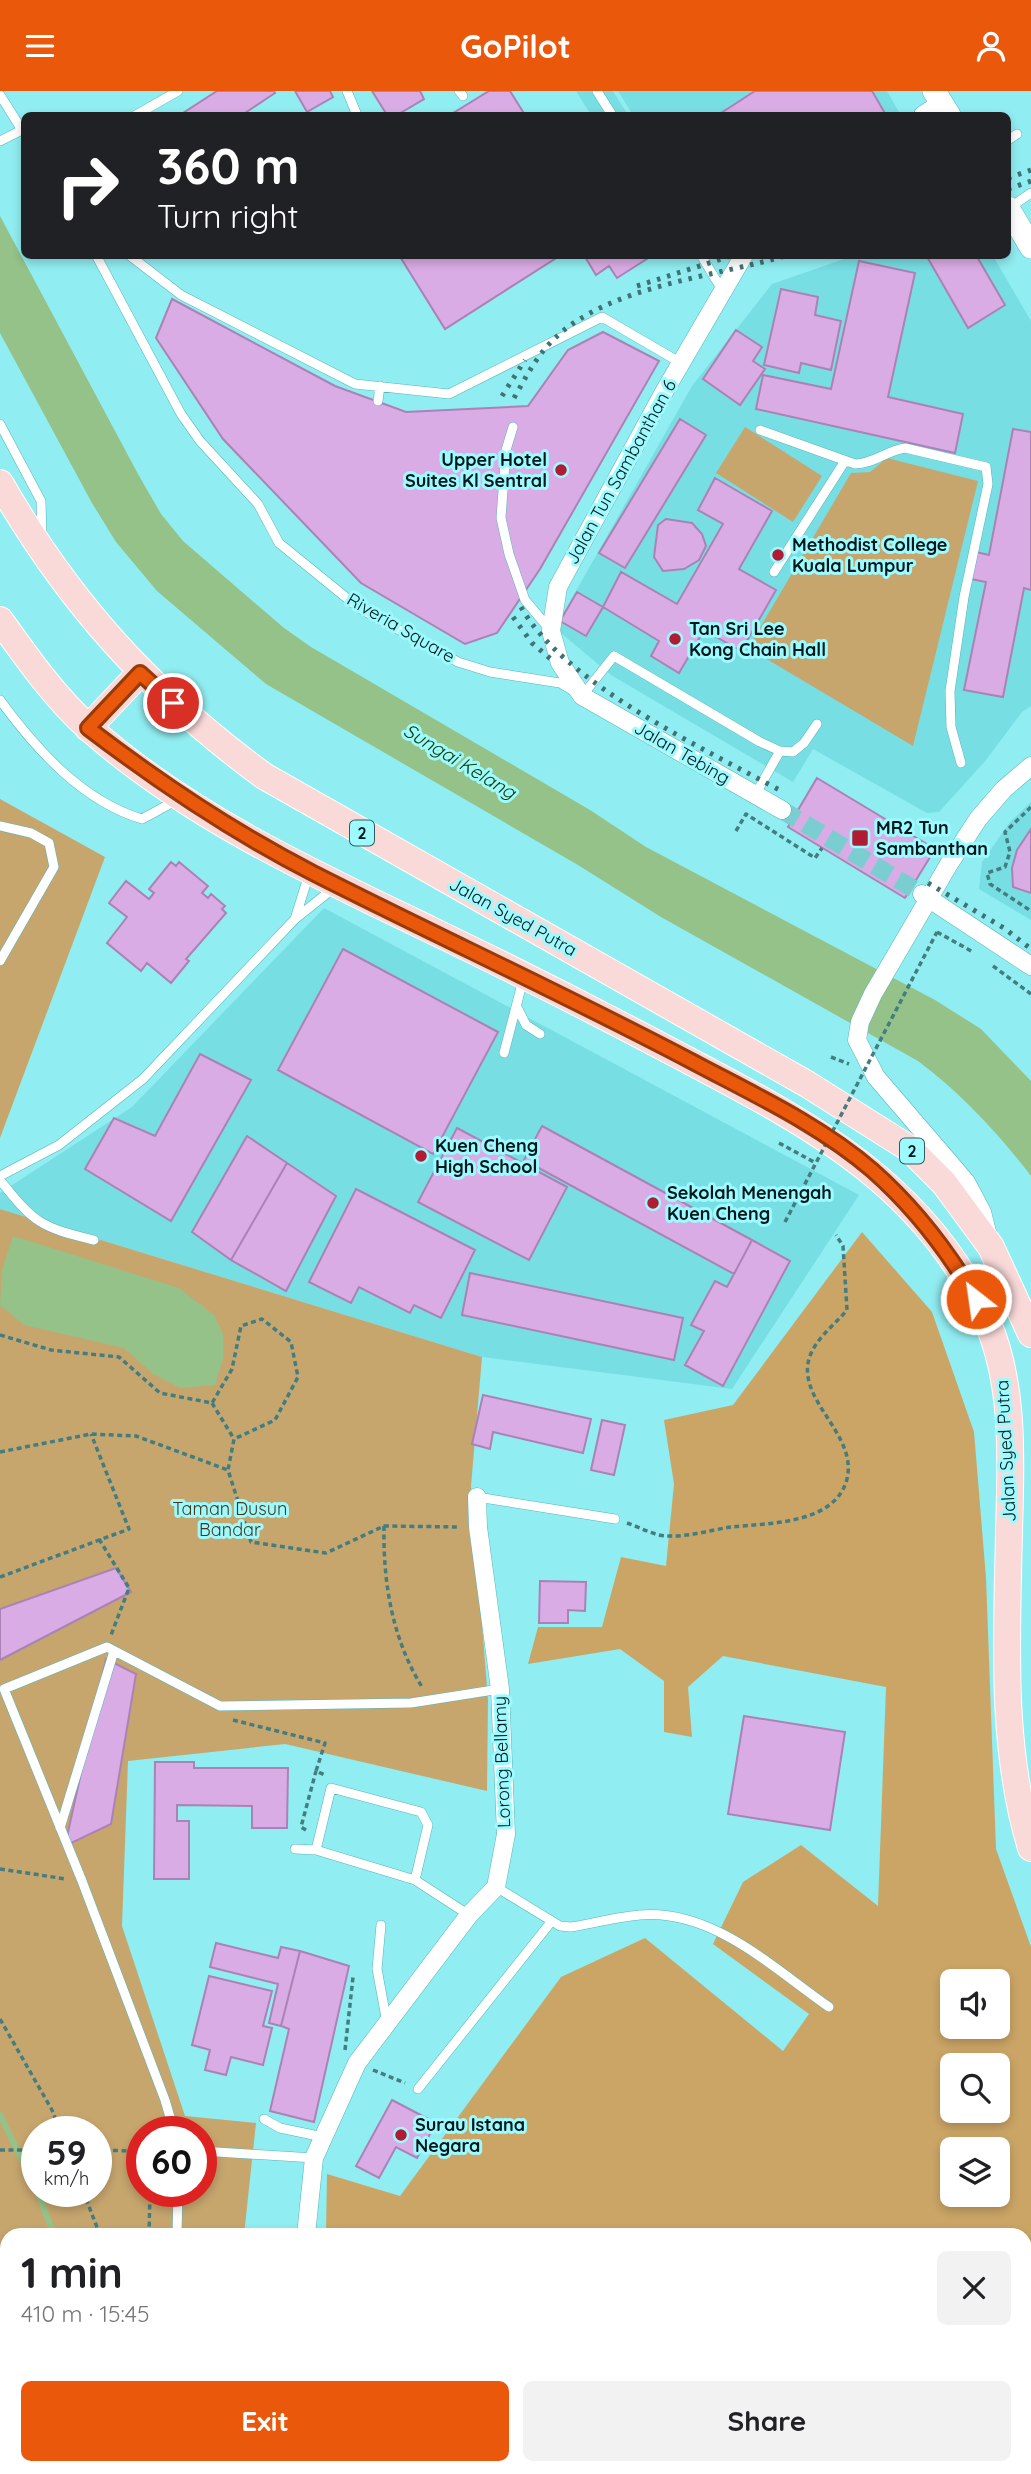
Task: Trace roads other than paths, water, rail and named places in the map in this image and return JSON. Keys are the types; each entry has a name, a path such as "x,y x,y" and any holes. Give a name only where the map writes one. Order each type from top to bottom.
{"main road":[{"path":"1011,213 1031,247"},
{"name":"Jalan Syed Putra","path":"0,483 43,554 74,597 140,673 226,748 283,788 807,1084 888,1133 929,1165 966,1210 990,1247 1031,1334"},
{"name":"Jalan Syed Putra","path":"0,620 47,682 88,728 182,798 310,872 524,975 752,1094 870,1168 895,1193 958,1269 992,1333 1007,1399 1010,1495 1008,1705 1020,1804 1031,1848"},
{"path":"88,728 140,673"}],"street":[{"name":"Jalan Tun Sambanthan 6","path":"582,696 560,663 551,631 558,587 741,259"},
{"name":"Jalan Tebing","path":"582,696 782,810"},
{"path":"990,1247 982,1212 966,1182 876,1077 857,1040 860,1021 916,918 925,896 978,818 1004,789 1031,766"},
{"path":"925,896 1031,965"},
{"name":"Lorong Bellamy","path":"477,1497 478,1527 500,1689 506,1834 496,1887"},
{"path":"307,2228 314,2158 357,2063 469,1915 496,1887"}],"lane":[{"path":"141,112 178,91"},
{"path":"346,91 356,112"},
{"path":"597,91 610,112"},
{"path":"0,95 21,131 0,141"},
{"path":"1011,138 1017,134"},
{"path":"1011,206 1031,193"},
{"name":"Riveria Square","path":"98,259 181,414 200,441 258,503 279,543 349,601 470,667 560,683 582,696"},
{"path":"134,259 181,295 355,384 447,399 602,317 681,363"},
{"path":"703,259 722,290"},
{"path":"378,401 380,386"},
{"path":"0,424 41,501 43,554"},
{"path":"513,427 506,450 501,519 509,554 525,600 551,631"},
{"path":"760,430 845,461 865,464 891,450 905,448 986,467 988,484 964,597 950,691 951,727 961,763"},
{"path":"774,572 845,461"},
{"path":"582,696 614,656 693,704 780,751 793,752 804,743 817,724"},
{"path":"0,701 34,746 97,797 142,819 182,798"},
{"path":"755,795 780,751"},
{"path":"0,826 32,833 49,843 54,867 0,961"},
{"path":"295,919 310,872"},
{"path":"93,1240 58,1231 29,1217 0,1178 59,1145 143,1079 295,919 337,885"},
{"path":"504,1053 524,975"},
{"path":"517,1007 526,1025 540,1034"},
{"name":"Lorong Bellamy","path":"477,1497 615,1519"},
{"path":"170,2116 82,1881 4,1689 110,1649 220,1706 430,1700 500,1689"},
{"path":"60,1828 110,1649"},
{"path":"316,1850 331,1788 421,1812 428,1825 415,1879"},
{"path":"295,1849 316,1850 415,1879 469,1915"},
{"path":"496,1887 551,1922 571,1927 641,1915 675,1916 697,1922 718,1930 829,2007"},
{"path":"418,2089 551,1922"},
{"path":"381,1925 377,1969 387,2023"},
{"path":"264,2119 280,2128 323,2137"},
{"path":"217,2152 314,2158"},
{"path":"177,2228 178,2207"}],"water":[{"name":"Sungai Kelang","path":"0,216 138,474 161,514 183,541 284,628 311,647 590,810 646,847 935,1000 981,1029 1031,1081 1031,1176 978,1114 918,1061 661,917 578,865 266,684 157,591 116,542 0,333"},
{"path":"13,1236 179,1288 214,1315 223,1334 223,1359 215,1385 180,1388 153,1374 124,1348 24,1325 0,1305 2,1270"}],"waterway":[{"path":"0,2115 21,2158"},
{"path":"43,2207 51,2228"}],"tunnel":[{"path":"782,810 922,894"}],"railway":[{"path":"1011,177 1031,170"},
{"path":"1011,188 1031,181"},
{"path":"637,286 721,259"},
{"path":"514,398 536,360 553,340 576,321 603,307 664,285 774,259"},
{"path":"502,396 525,360"},
{"path":"521,607 541,635 602,688 677,735 783,792"},
{"path":"513,617 532,643 553,661"},
{"path":"928,883 1004,928 1031,949"}],"place":[{"name":"Upper Hotel Suites Kl Sentral","path":"561,470"},
{"name":"Methodist College Kuala Lumpur","path":"778,555"},
{"name":"Tan Sri Lee Kong Chain Hall","path":"675,639"},
{"name":"MR2 Tun Sambanthan","path":"860,838"},
{"name":"Kuen Cheng High School","path":"421,1156"},
{"name":"Sekolah Menengah Kuen Cheng","path":"653,1203"},
{"name":"Surau Istana Negara","path":"401,2135"}],"park label":[{"name":"Taman Dusun Bandar","path":"230,1520"}]}
